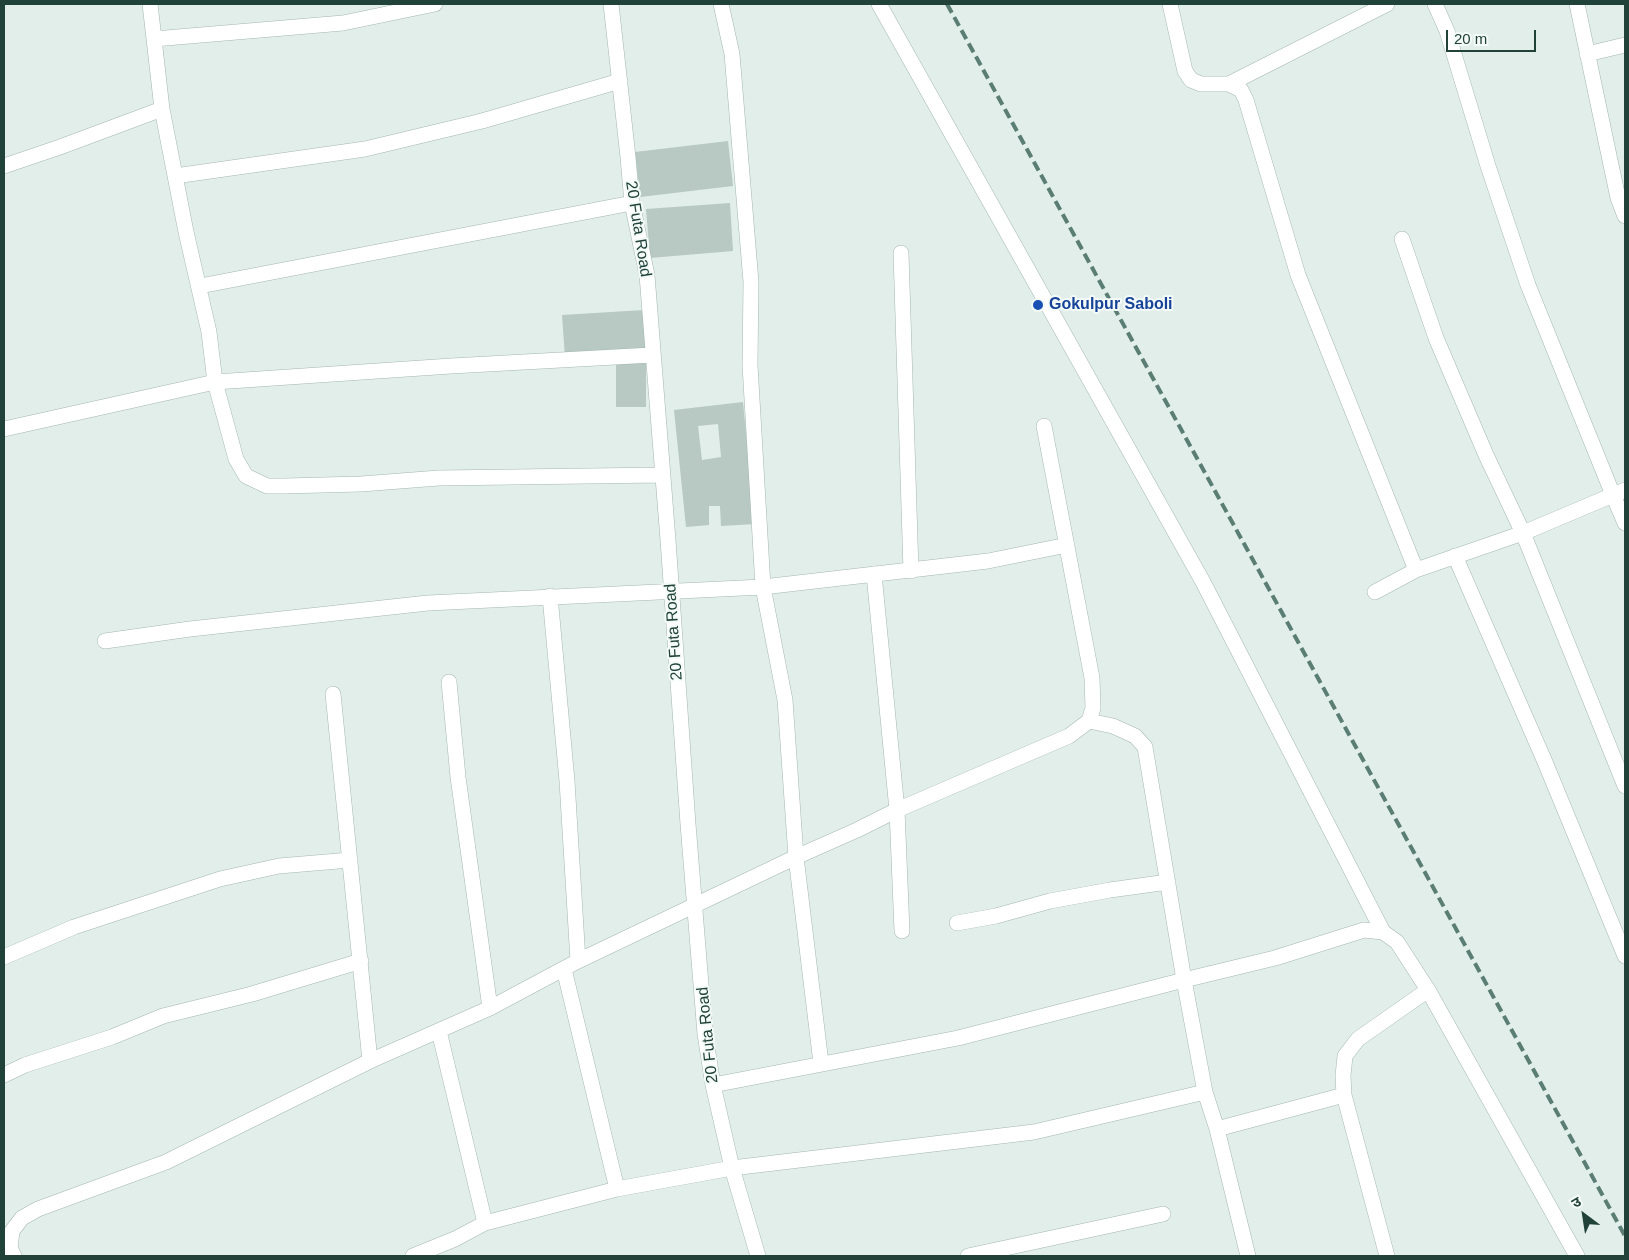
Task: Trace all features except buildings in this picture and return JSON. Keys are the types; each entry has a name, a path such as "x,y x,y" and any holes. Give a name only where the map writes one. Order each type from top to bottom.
{"street":[{"path":"150,4 162,109 186,232 200,286 209,332 215,382 236,459 246,476 267,486 361,484 439,478 662,475"},
{"path":"154,39 343,23 435,4"},
{"name":"20 Futa Road","path":"611,4 632,203 647,275 694,906 702,975 706,1034 713,1085 732,1168 758,1256"},
{"path":"721,4 732,54 752,282 750,365 763,587 785,700 796,857 821,1064"},
{"path":"879,4 1202,582 1383,932 1397,942 1428,990 1577,1256"},
{"path":"1170,4 1185,71 1192,80 1201,84 1229,84 1241,90 1246,100 1298,275 1416,570"},
{"path":"1229,84 1387,4"},
{"path":"1435,4 1447,31 1488,166 1528,286 1619,493 1625,522"},
{"path":"1577,4 1587,54 1619,174 1618,198 1625,216"},
{"path":"1587,54 1625,45"},
{"path":"175,176 365,149 482,121 620,81"},
{"path":"4,166 162,109"},
{"path":"200,286 632,203"},
{"path":"1402,239 1436,338 1486,455 1523,533 1625,786"},
{"path":"901,253 910,570"},
{"path":"4,429 215,382 652,355"},
{"path":"14,1256 10,1248 12,1231 22,1218 38,1209 166,1162 370,1061 490,1008 578,961 796,857 897,810 1069,736 1089,721 1094,708 1092,678 1044,426"},
{"path":"1375,592 1416,570 1523,533 1619,493"},
{"path":"105,641 428,603 763,587 988,561 1067,545"},
{"path":"1455,556 1545,762 1625,956"},
{"path":"874,574 897,810 902,931"},
{"path":"550,596 567,780 578,961"},
{"path":"449,682 458,777 490,1008"},
{"path":"333,694 370,1061"},
{"path":"1089,721 1113,726 1135,736 1145,747 1205,1092 1217,1129 1248,1256"},
{"path":"4,957 74,927 220,879 279,866 350,860"},
{"path":"957,923 996,916 1050,901 1168,882"},
{"path":"713,1085 958,1038 1275,958 1364,930 1383,932"},
{"path":"4,1075 25,1065 112,1037 163,1016 252,994 361,960"},
{"path":"564,969 617,1189"},
{"path":"1387,1256 1344,1095 1345,1056 1358,1040 1428,990"},
{"path":"439,1030 485,1223"},
{"path":"413,1256 455,1239 485,1223 617,1189 732,1168 1034,1132 1205,1092"},
{"path":"1217,1129 1344,1095"},
{"path":"968,1256 1163,1214"}],"railway":[{"path":"947,4 1625,1236"}],"place":[{"name":"Gokulpur Saboli","path":"1038,305"}]}
